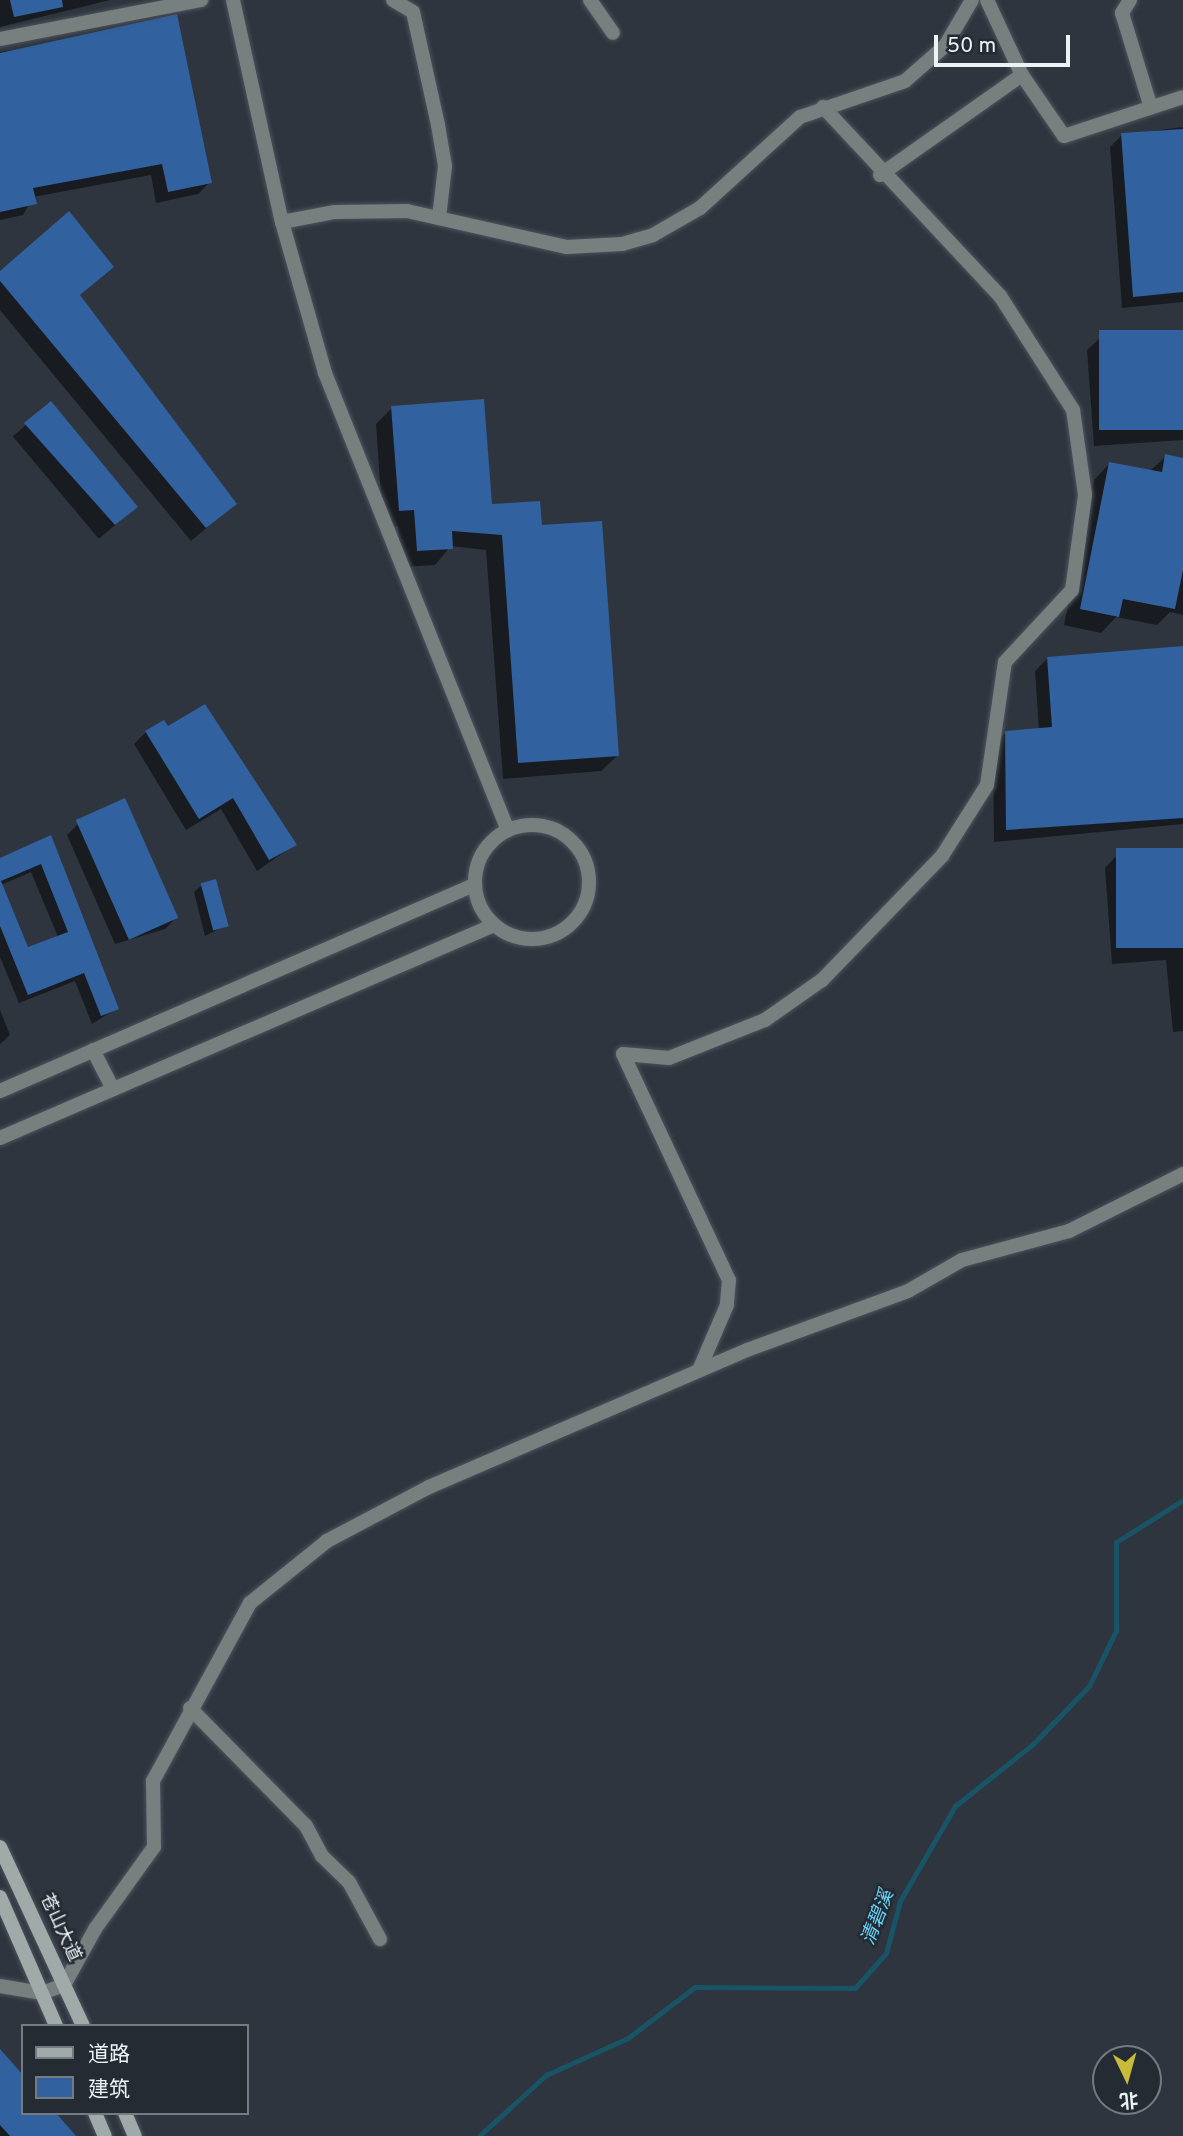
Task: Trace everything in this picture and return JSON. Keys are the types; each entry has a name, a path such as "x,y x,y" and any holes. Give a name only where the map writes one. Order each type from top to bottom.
{"main road":[{"name":"苍山大道","path":"0,1847 82,2024"},
{"path":"0,1897 55,2024"},
{"path":"96,2115 105,2136"},
{"path":"126,2115 135,2136"}],"street":[{"path":"0,39 201,0"},
{"path":"233,0 282,222 325,373 507,830"},
{"path":"393,0 413,12 435,112 445,166 439,218"},
{"path":"590,0 613,33"},
{"path":"282,222 346,212 439,218 533,244 622,244 700,208 790,125 823,107 905,81 945,46 972,0"},
{"path":"987,0 1022,75 1064,136 1183,97"},
{"path":"1130,0 1122,13 1151,108"},
{"path":"880,175 1022,75"},
{"path":"699,1370 727,1305 729,1280 623,1054 669,1058 765,1020 822,980 942,856 987,785 1005,662 1072,590 1085,495 1073,410 1000,296 880,175 823,107"},
{"path":"530,824 564,835 587,862 590,886 572,924 554,935 522,937 494,925 474,885 477,862 507,830 530,824"},
{"path":"0,1091 474,885"},
{"path":"0,1138 494,925"},
{"path":"93,1050 113,1089"},
{"path":"0,1986 42,1993 64,1985 95,1929 154,1847 153,1782 190,1708 250,1603 327,1541 429,1487 699,1370 908,1291 962,1260 1069,1231 1183,1174"},
{"path":"190,1708 306,1826 322,1856 349,1882 380,1939"}],"building":[{"path":"10,0 62,0 63,7 14,17"},
{"path":"177,14 212,183 168,192 162,164 33,188 37,204 0,212 0,53"},
{"path":"1183,129 1183,292 1133,297 1121,133"},
{"path":"69,211 114,267 80,295 237,504 206,528 0,281 0,271"},
{"path":"1099,330 1183,330 1183,430 1099,430"},
{"path":"484,399 492,504 540,501 542,525 602,521 619,756 518,763 502,535 452,531 453,549 417,551 414,510 399,511 391,406"},
{"path":"51,401 138,507 115,525 24,423"},
{"path":"1165,454 1183,458 1183,570 1175,609 1123,599 1119,617 1080,609 1109,462 1162,472"},
{"path":"1183,646 1183,818 1006,830 1005,731 1052,727 1047,657"},
{"path":"205,704 297,845 269,860 233,798 199,819 145,731 164,720 168,726"},
{"path":"125,798 178,918 129,940 76,820"},
{"path":"51,835 119,1009 101,1016 84,973 28,995 0,926 0,858","holes":["41,864 68,932 28,947 1,881"]},
{"path":"1116,848 1183,848 1183,948 1116,948"},
{"path":"216,879 229,926 213,930 201,883"},
{"path":"0,2049 21,2073 21,2115 58,2115 76,2136 10,2136 0,2125"}],"waterway":[{"name":"清碧溪","path":"479,2136 546,2075 628,2038 695,1987 855,1988 886,1953 900,1901 955,1806 1033,1744 1089,1686 1116,1631 1116,1542 1183,1500"}]}
